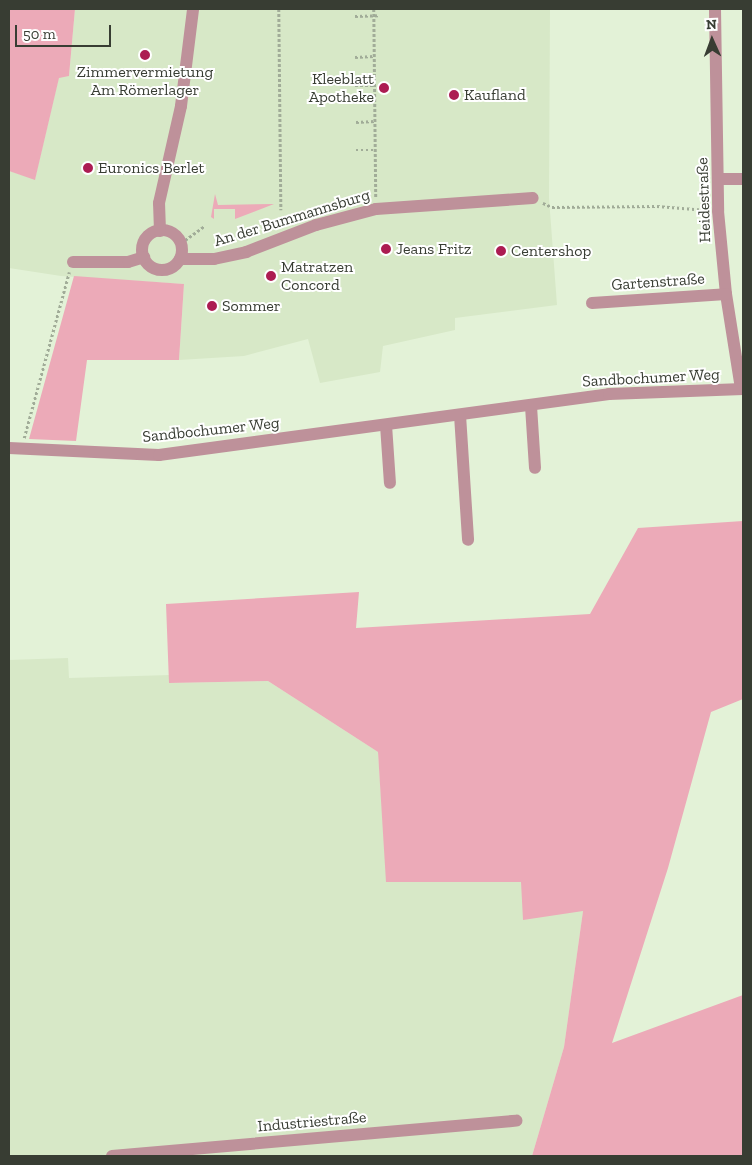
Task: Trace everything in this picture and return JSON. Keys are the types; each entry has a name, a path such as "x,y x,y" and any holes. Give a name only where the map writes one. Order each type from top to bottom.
{"street":[{"path":"160,231 160,203 181,106 193,9"},
{"name":"Heidestraße","path":"715,9 718,211 726,294 742,389"},
{"path":"718,179 743,179"},
{"name":"An der Bummannsburg","path":"180,258 214,259 246,252 316,225 376,209 533,198"},
{"path":"160,231 176,236 181,243 180,258 175,265 161,270 148,264 144,257 148,237 160,231"},
{"path":"72,262 121,263 144,257"},
{"name":"Gartenstraße","path":"592,303 726,294"},
{"name":"Sandbochumer Weg","path":"15,448 159,455 609,394 742,389"},
{"path":"531,406 535,468"},
{"path":"460,415 468,540"},
{"path":"386,425 390,483"},
{"name":"Industriestraße","path":"112,1156 220,1151 516,1121"}],"path":[{"path":"280,9 281,210"},
{"path":"374,9 376,209"},
{"path":"355,16 380,15"},
{"path":"355,57 374,56"},
{"path":"355,86 375,86"},
{"path":"356,122 375,121"},
{"path":"356,150 375,150"},
{"path":"533,198 552,207 657,206 718,211"},
{"path":"181,243 204,226"},
{"path":"15,448 72,262"}],"shaded area":[{"path":"9,9 75,9 69,76 59,78 35,180 9,171"},
{"path":"75,9 550,9 549,198 557,305 455,318 455,330 383,346 380,372 320,383 308,339 244,356 179,360 184,284 61,276 9,268 9,171 35,179 59,77 69,76"},
{"path":"215,194 218,205 274,204 235,219 235,209 214,209 214,219 211,217"},
{"path":"74,276 184,284 179,360 87,360 76,441 29,439"},
{"path":"743,521 743,699 711,712 668,868 612,1043 743,995 743,1156 532,1156 564,1047 583,911 523,920 521,882 386,882 378,752 268,681 169,683 166,604 359,592 356,628 590,614 638,528"},
{"path":"68,658 69,678 170,675 170,683 268,681 378,752 387,881 521,882 583,911 564,1047 532,1156 9,1156 9,660"}],"place":[{"name":"Zimmervermietung Am Römerlager","path":"145,55"},
{"name":"Kleeblatt Apotheke","path":"384,88"},
{"name":"Kaufland","path":"454,95"},
{"name":"Euronics Berlet","path":"88,168"},
{"name":"Jeans Fritz","path":"386,249"},
{"name":"Centershop","path":"501,251"},
{"name":"Matratzen Concord","path":"271,276"},
{"name":"Sommer","path":"212,306"}]}
